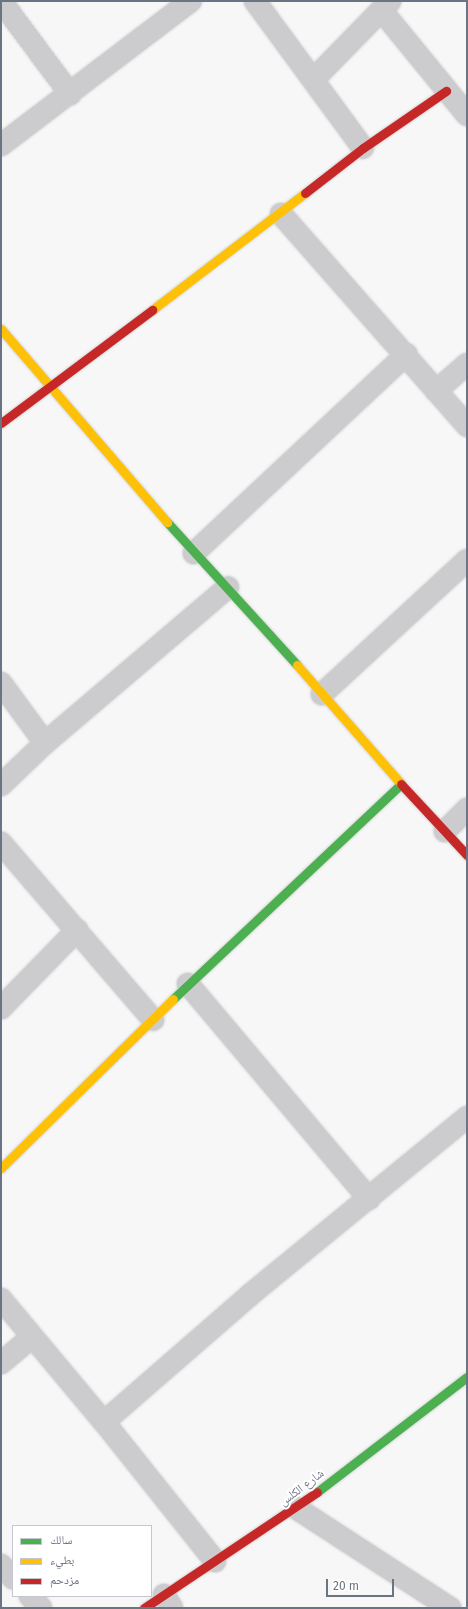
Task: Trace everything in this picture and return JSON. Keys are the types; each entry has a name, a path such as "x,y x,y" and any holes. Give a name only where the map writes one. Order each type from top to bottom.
{"street":[{"path":"1,1 70,94"},
{"path":"1,145 191,1"},
{"path":"255,1 314,79 363,148"},
{"path":"314,79 386,6 446,91 467,115"},
{"path":"1,423 52,388 281,214 363,148 446,91"},
{"path":"281,214 407,354 436,391 467,426"},
{"path":"1,329 194,553 228,587 401,784 467,855"},
{"path":"194,553 407,354"},
{"path":"436,391 467,364"},
{"path":"322,694 467,560"},
{"path":"1,785 45,743 228,587"},
{"path":"1,683 45,743"},
{"path":"1,1168 188,984 401,784"},
{"path":"445,831 467,810"},
{"path":"1,843 153,1020"},
{"path":"1,1008 77,930"},
{"path":"188,984 369,1199"},
{"path":"104,1422 251,1294 369,1199 467,1117"},
{"path":"1,1299 104,1422 215,1561"},
{"path":"1,1363 32,1336"},
{"name":"شارع الكلس","path":"144,1608 168,1602 215,1561 296,1508 467,1376"},
{"path":"296,1508 450,1608"},
{"path":"1,1565 12,1577"},
{"path":"31,1597 41,1608"}],"traffic: fast":[{"path":"167,522 297,665"},
{"path":"173,999 401,784"},
{"path":"317,1492 467,1377"}],"traffic: slow":[{"path":"152,310 305,193"},
{"path":"1,329 167,522"},
{"path":"297,665 401,784"},
{"path":"1,1168 173,999"}],"traffic: jam":[{"path":"305,193 363,148 446,91"},
{"path":"1,423 152,310"},
{"path":"401,784 467,855"},
{"path":"144,1608 317,1492"}]}
